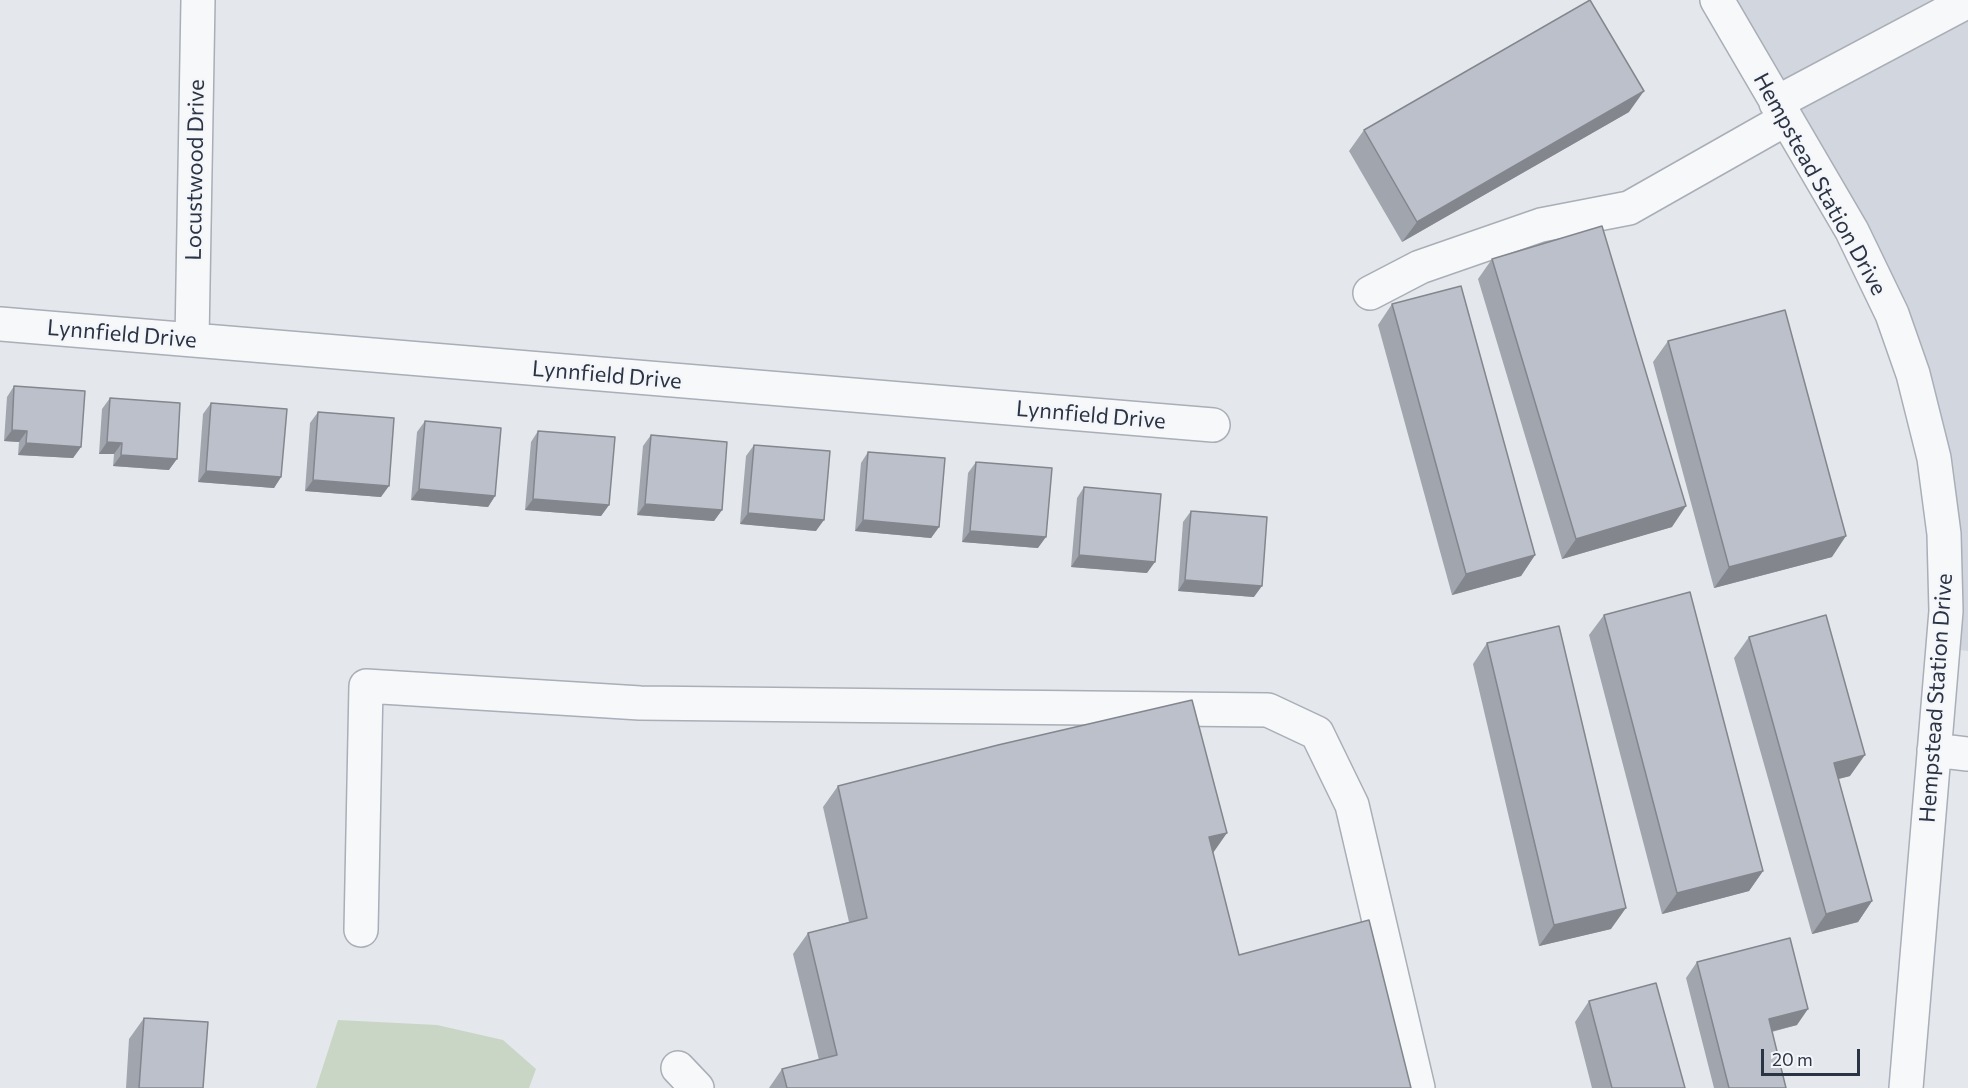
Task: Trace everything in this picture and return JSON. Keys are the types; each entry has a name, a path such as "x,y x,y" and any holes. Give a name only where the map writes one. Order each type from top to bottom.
{"street":[{"name":"Locustwood Drive","path":"192,340 198,0"},
{"name":"Hempstead Station Drive","path":"1718,0 1852,231 1892,314 1913,374 1934,458 1944,534 1946,611 1906,1088"},
{"path":"1370,293 1420,267 1541,225 1629,208 1781,111 1968,1"},
{"name":"Lynnfield Drive","path":"0,324 1214,425"},
{"path":"361,930 366,686 640,703 1268,710 1317,733 1352,805 1418,1088"},
{"path":"1934,750 1968,754"}],"shaded area":[{"path":"1719,0 1968,0 1968,651 1943,648 1946,611 1892,314"}],"green space":[{"path":"338,1020 437,1025 503,1040 536,1069 529,1088 316,1088"}],"building":[{"path":"1590,0 1644,91 1417,222 1364,130"},
{"path":"1602,226 1686,506 1576,539 1492,259"},
{"path":"1461,286 1535,555 1466,574 1392,304"},
{"path":"1785,310 1846,536 1729,567 1668,341"},
{"path":"14,386 85,391 81,447 26,443 27,431 12,430"},
{"path":"110,398 180,403 177,459 121,455 122,443 107,442"},
{"path":"211,403 287,409 281,477 206,471"},
{"path":"318,412 394,418 389,486 313,480"},
{"path":"425,421 501,428 495,496 419,489"},
{"path":"538,431 615,437 609,505 533,499"},
{"path":"651,435 727,442 722,510 645,504"},
{"path":"754,445 830,451 824,520 748,513"},
{"path":"868,452 945,458 939,527 863,520"},
{"path":"976,462 1052,468 1046,537 970,531"},
{"path":"1084,487 1161,494 1155,562 1079,555"},
{"path":"1191,511 1267,517 1262,586 1185,580"},
{"path":"1690,592 1763,871 1677,893 1604,615"},
{"path":"1826,615 1865,755 1834,763 1872,901 1826,914 1749,637"},
{"path":"1559,626 1626,908 1554,925 1487,643"},
{"path":"1192,700 1227,833 1209,837 1239,955 1369,920 1411,1088 787,1088 782,1069 837,1055 808,933 867,918 838,786 998,745"},
{"path":"1790,938 1808,1009 1769,1019 1786,1088 1729,1088 1697,962"},
{"path":"1656,983 1685,1088 1612,1088 1589,1001"},
{"path":"144,1018 208,1022 203,1088 139,1088"}]}
